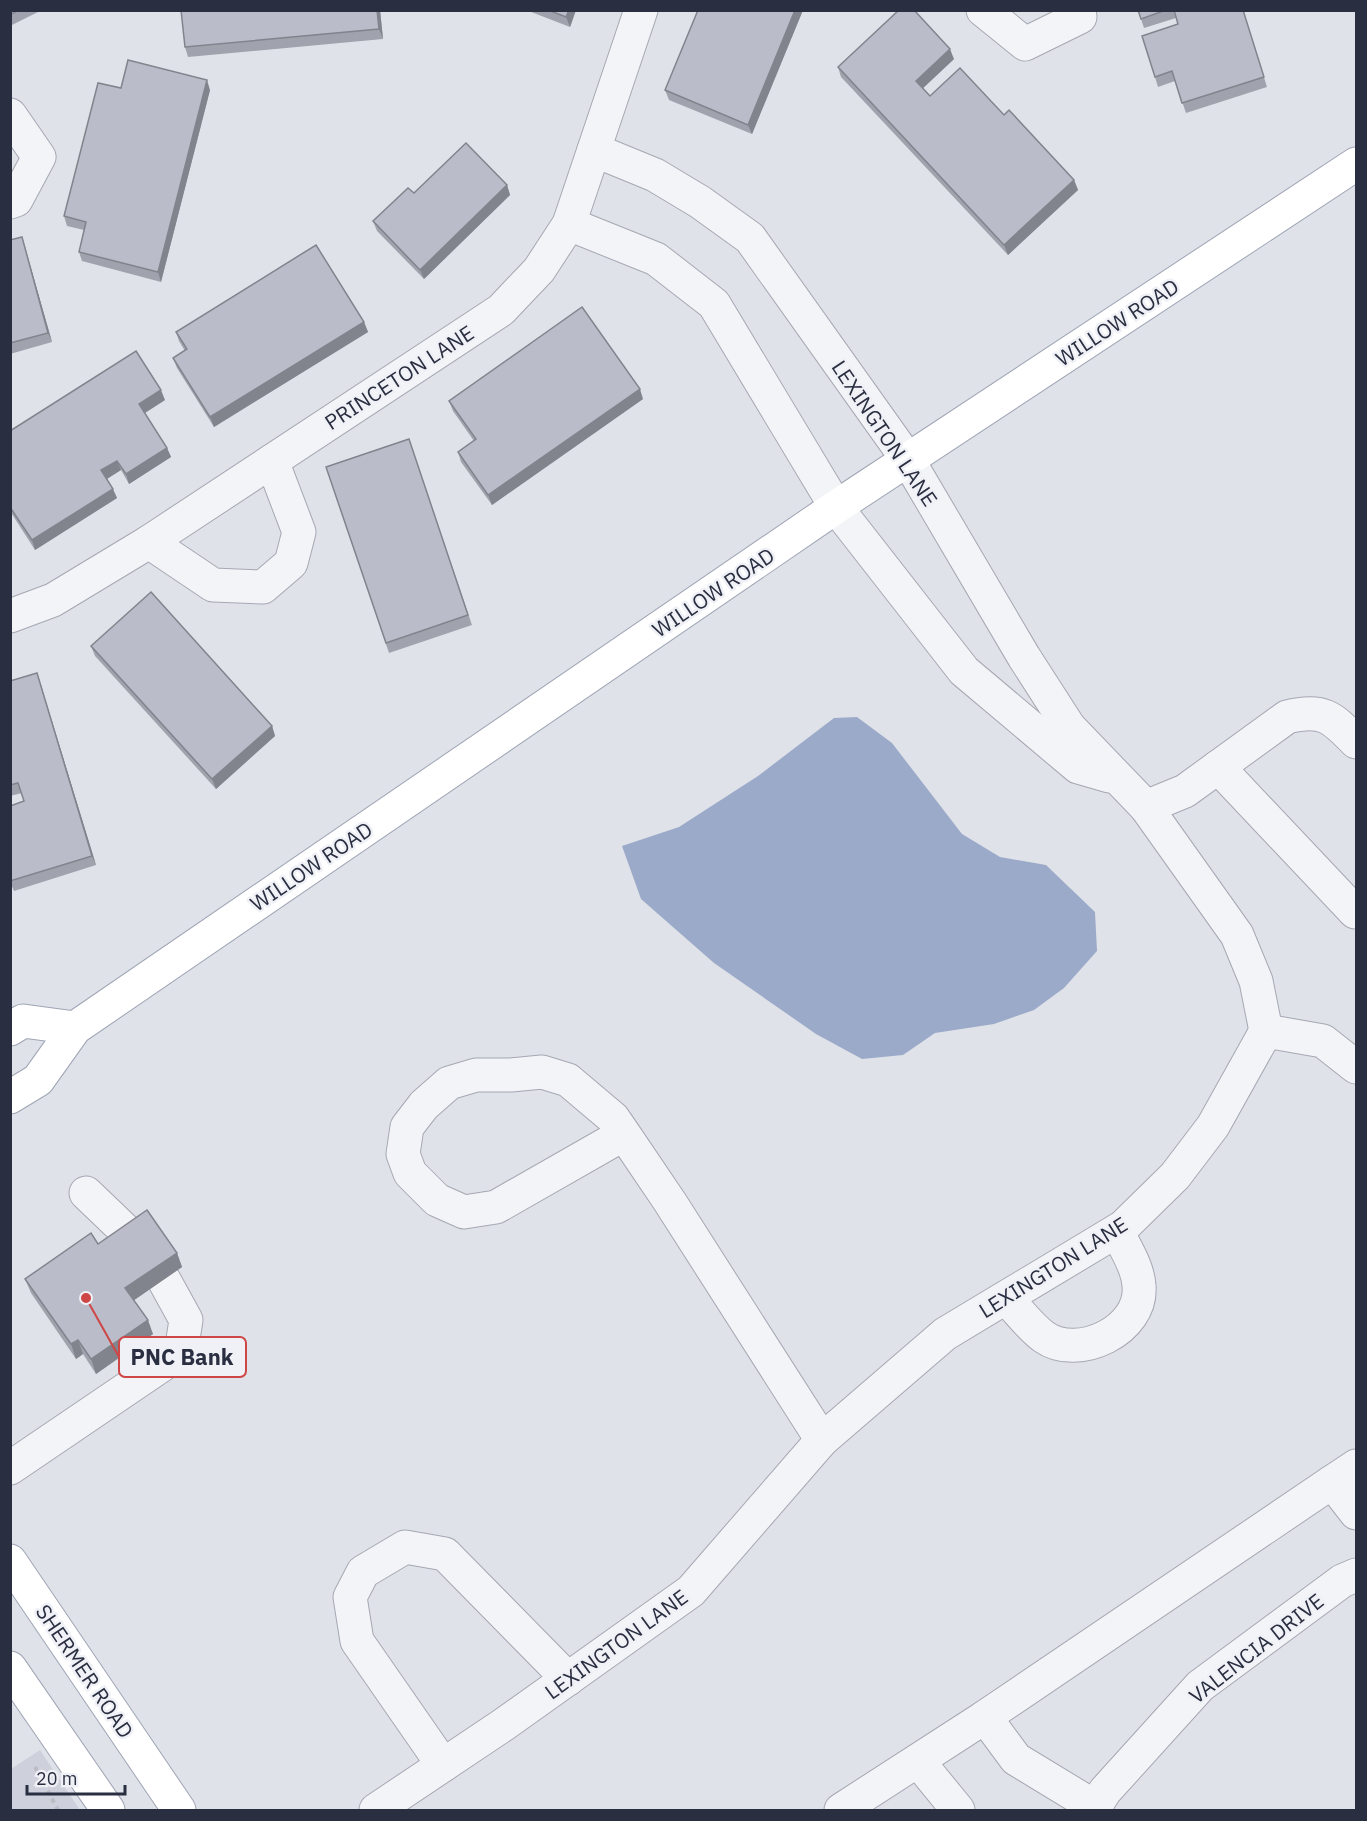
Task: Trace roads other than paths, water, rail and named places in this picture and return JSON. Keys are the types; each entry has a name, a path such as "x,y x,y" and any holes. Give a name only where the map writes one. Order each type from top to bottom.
{"main road":[{"name":"WILLOW ROAD","path":"10,1097 38,1080 75,1028 837,507 1356,164"},
{"path":"10,1029 23,1021 75,1028"},
{"name":"SHERMER ROAD","path":"10,1561 179,1810"},
{"path":"10,1668 108,1810"}],"street":[{"name":"PRINCETON LANE","path":"10,616 53,600 150,542 501,310 539,270 569,224 641,10"},
{"path":"983,10 1025,44 1080,17 1080,10"},
{"path":"10,115 39,157 16,200 10,202"},
{"name":"LEXINGTON LANE","path":"376,1810 568,1679 691,1591 822,1440 945,1334 1117,1231 1175,1176 1214,1126 1266,1031 1256,981 1237,935 1146,807 1069,727 1024,657 908,460 750,238 700,202 655,175 594,150"},
{"path":"569,224 656,259 714,304 837,507 964,671 1078,767 1119,778"},
{"path":"150,542 213,585 263,587 291,563 299,532 272,461"},
{"path":"985,688 1024,657"},
{"path":"1146,807 1185,791 1287,717 1302,713 1334,719 1356,742"},
{"path":"1218,767 1356,911"},
{"path":"1266,1031 1323,1041 1356,1067"},
{"path":"624,1134 496,1207 464,1212 437,1200 410,1173 403,1154 407,1127 424,1105 449,1083 476,1075 542,1072 568,1080 613,1118 624,1134 822,1440"},
{"path":"86,1193 133,1238"},
{"path":"1006,1298 1045,1337 1069,1347 1099,1340 1112,1334 1124,1324 1136,1305 1140,1287 1133,1265 1117,1231"},
{"path":"10,1468 181,1352 186,1320 164,1280"},
{"path":"841,1810 985,1717 1344,1474 1356,1514"},
{"path":"443,1765 357,1641 350,1598 363,1572 405,1547 445,1554 568,1679"},
{"name":"VALENCIA DRIVE","path":"1094,1809 1105,1791 1200,1686 1342,1581 1354,1579"},
{"path":"985,1717 1016,1759 1094,1809"},
{"path":"918,1761 958,1810"}],"water":[{"path":"857,717 892,743 962,834 1000,857 1046,865 1095,912 1097,951 1064,988 1034,1010 994,1024 935,1033 903,1055 862,1059 816,1034 714,963 641,899 622,846 679,827 758,776 834,718"}],"place":[{"name":"PNC Bank","path":"86,1298"}]}
